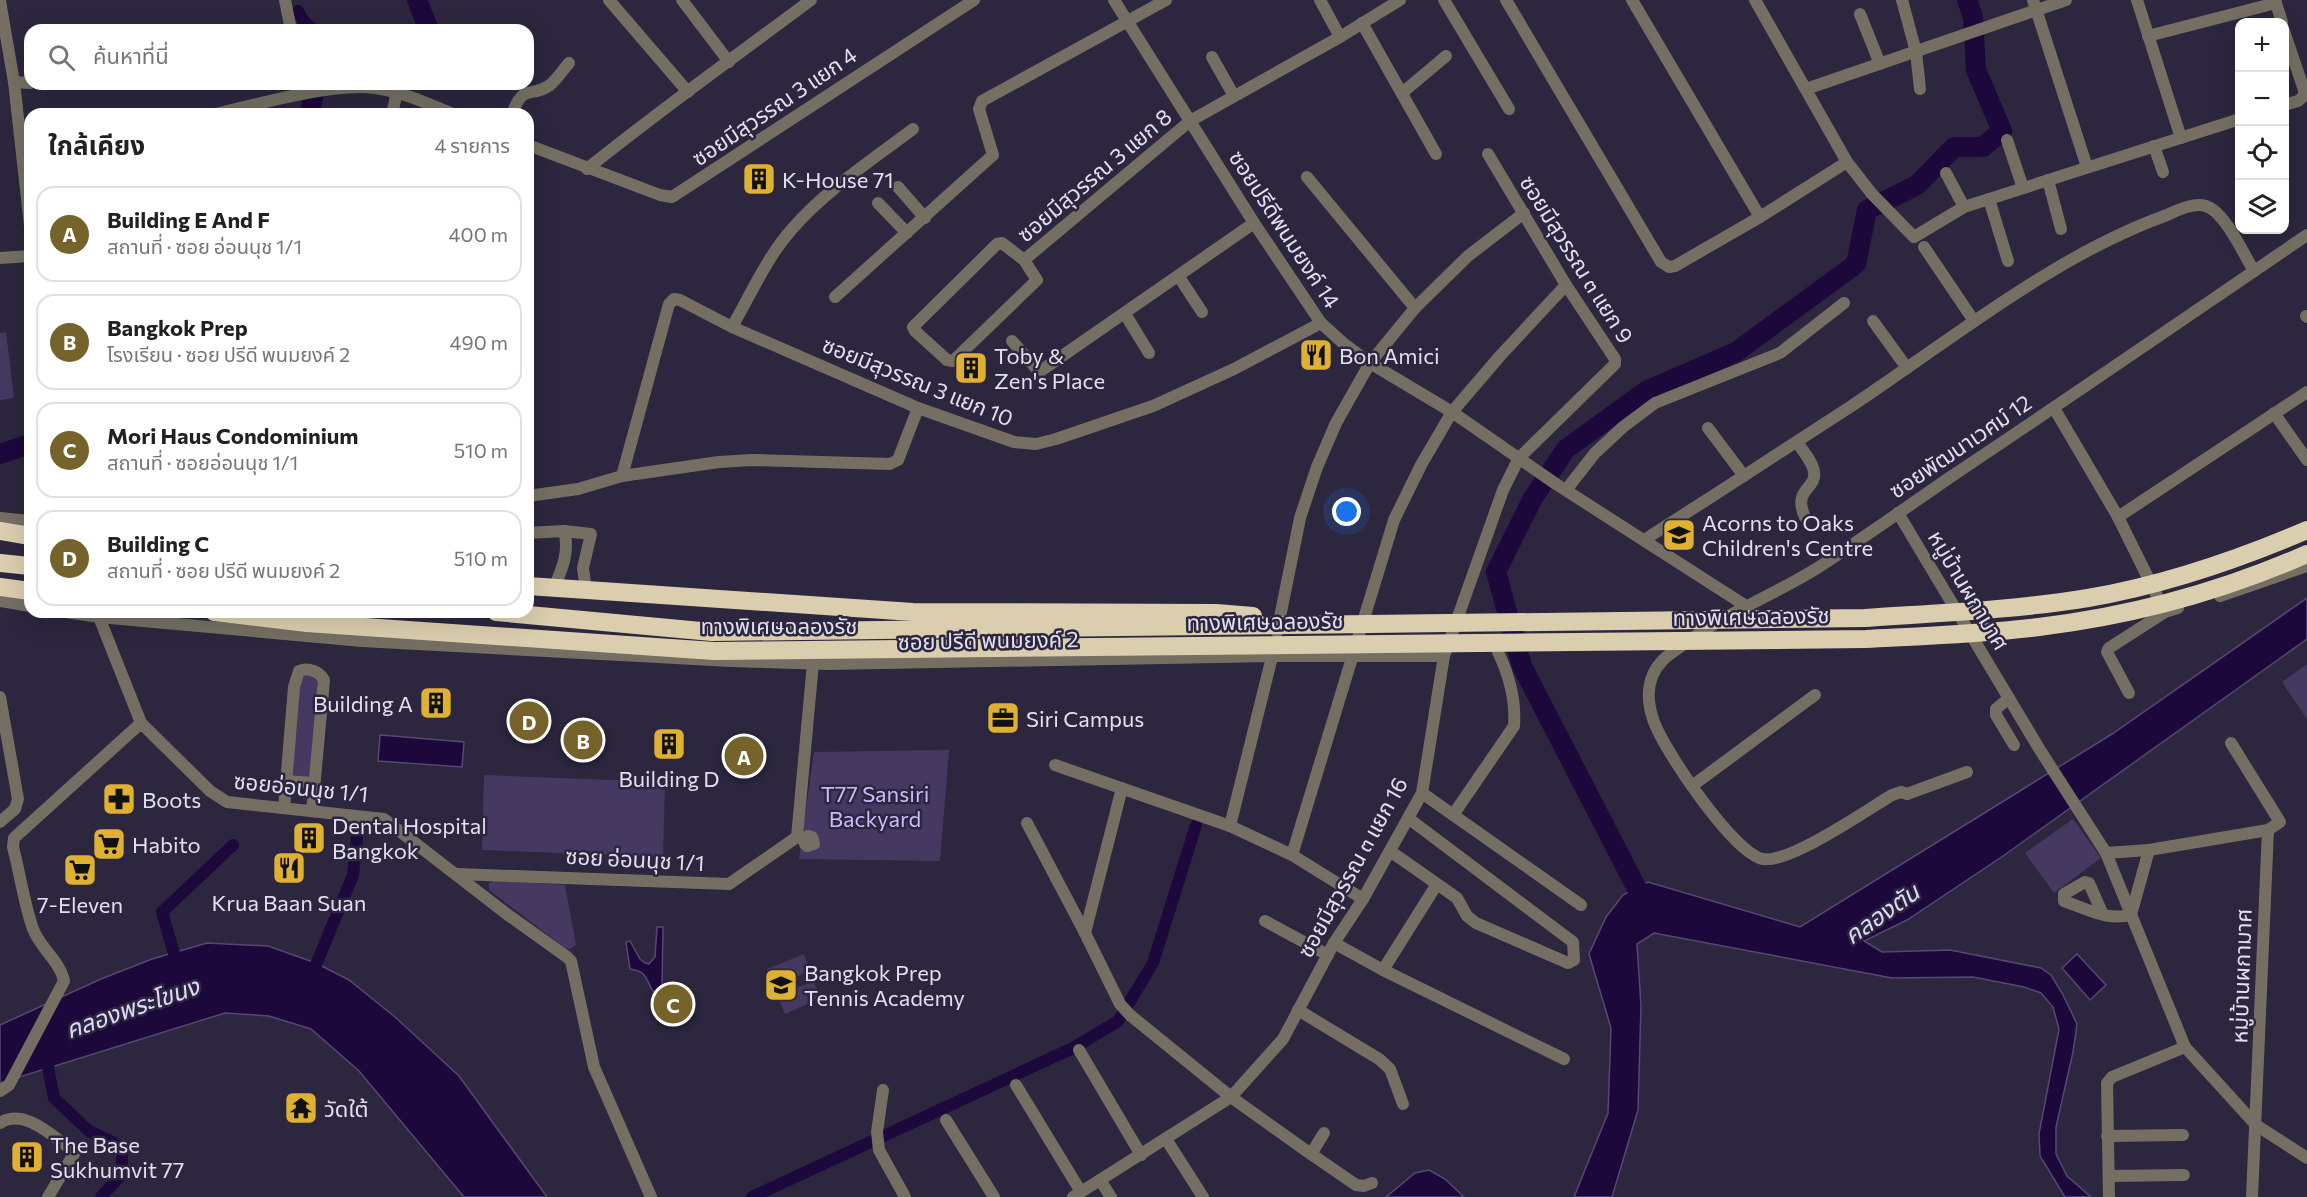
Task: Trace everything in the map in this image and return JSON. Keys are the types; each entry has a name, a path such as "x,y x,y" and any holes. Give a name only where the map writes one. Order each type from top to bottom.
{"highway":[{"name":"ทางพิเศษฉลองรัช","path":"534,616 712,632 1865,618 1989,609 2088,598 2138,588 2207,568 2307,530"},
{"path":"0,531 24,535"},
{"path":"0,541 24,543"},
{"name":"ทางพิเศษฉลองรัช","path":"264,618 307,623 714,651 1866,639 1991,632 2089,619 2216,589 2307,554"},
{"path":"0,563 24,565"},
{"path":"534,586 912,612 1216,613 1366,625"},
{"path":"0,587 24,590"}],"street":[{"path":"285,0 290,24"},
{"path":"609,0 687,92"},
{"path":"682,0 729,62"},
{"path":"534,147 587,169 663,108 729,62 810,0"},
{"name":"ซอยมีสุวรรณ 3 แยก 4","path":"587,169 660,195 672,197 974,0"},
{"name":"ซอยปรีดีพนมยงค์ 14","path":"1114,0 1254,224 1321,323 1370,363 1452,412 1561,487 1746,606"},
{"path":"835,297 993,155 979,109 982,101 1166,0"},
{"path":"1320,0 1340,37"},
{"name":"ซอยมีสุวรรณ 3 แยก 8","path":"1024,260 1190,121 1340,37 1400,0"},
{"path":"1444,0 1509,109"},
{"path":"1506,0 1661,262 1669,267 1675,266 1760,217 1847,162"},
{"path":"1632,0 1760,217"},
{"path":"1755,0 1847,162 1872,194 1914,237 1964,207 2235,121"},
{"path":"1902,0 1916,52 1920,89"},
{"path":"1806,89 1954,40 1992,26 2035,5 2066,0"},
{"path":"2137,0 2181,138"},
{"path":"0,2 8,76 24,126"},
{"path":"2148,36 2275,2 2281,18"},
{"path":"2035,5 2087,167"},
{"path":"1860,14 1880,64"},
{"path":"1362,23 1436,154"},
{"path":"2289,46 2304,90 2304,96 2289,103"},
{"path":"1402,93 1446,56"},
{"path":"1212,57 1234,96"},
{"path":"534,90 551,84 569,63"},
{"path":"8,76 24,80"},
{"path":"384,90 397,92 438,108"},
{"path":"514,108 522,94 534,90"},
{"path":"240,108 309,91"},
{"path":"393,108 397,92"},
{"path":"732,327 777,249 791,230 825,196 913,129"},
{"path":"2007,140 2023,188"},
{"path":"2154,146 2163,172"},
{"name":"ซอยมีสุวรรณ ๓ แยก 9","path":"1488,154 1566,285 1615,359 1615,364 1519,458"},
{"path":"1946,173 1964,207"},
{"path":"1307,177 1414,308"},
{"path":"2048,180 2061,229"},
{"path":"898,187 925,218"},
{"path":"1989,199 2008,261"},
{"path":"878,203 908,233"},
{"path":"1644,540 1797,442 1974,321 2079,255 2127,229 2190,206 2207,206 2222,217 2254,271"},
{"path":"1230,826 1273,656 1300,518 1317,466 1336,423 1370,363 1414,308 1468,256 1524,213"},
{"path":"1012,341 1036,368 1042,370 1254,224"},
{"name":"ซอยพัฒนาเวศม์ 12","path":"1967,772 1907,794 1901,792 1892,795 1809,845 1781,858 1765,860 1750,855 1736,842 1692,786 1664,743 1653,720 1649,703 1649,686 1654,671 1664,658 1706,628 1816,568 2307,235"},
{"name":"ซอยมีสุวรรณ 3 แยก 8","path":"997,244 1005,244 1024,260 1037,280 953,361 947,360 915,331 916,322 997,244"},
{"path":"1924,247 1974,321"},
{"path":"0,258 24,256"},
{"path":"1179,277 1202,312"},
{"path":"1292,855 1394,520 1421,465 1452,412 1566,285"},
{"name":"ซอยมีสุวรรณ 3 แยก 10","path":"622,476 669,304 674,299 732,327 918,408 1014,442 1036,444 1153,406 1234,369 1321,323"},
{"path":"1561,487 1623,427 1655,403 1780,353 1844,303"},
{"path":"1125,314 1149,353"},
{"path":"1873,321 1907,368"},
{"path":"2118,517 2307,392"},
{"path":"534,495 578,489 622,476 719,462 752,460 890,464 898,460 918,408"},
{"path":"2054,408 2118,517 2165,612"},
{"path":"2274,413 2307,460"},
{"path":"1708,428 1744,476"},
{"path":"1797,442 1814,471 1814,477 1801,498 1801,508 1805,517"},
{"name":"ซอยมีสุวรรณ ๓ แยก 16","path":"1077,1195 1231,1097 1283,1039 1334,943 1363,898 1422,793 1444,656 1486,533 1519,458"},
{"name":"หมู่บ้านผกามาศ","path":"1898,513 2040,750 2106,853 2185,1047 2256,1125 2307,1158"},
{"path":"0,518 24,520"},
{"path":"534,533 564,531 591,534 583,568 586,590"},
{"path":"554,588 566,553 567,542 564,531"},
{"path":"2129,693 2107,652 2109,648 2165,612 2243,589 2307,566"},
{"path":"0,601 24,605"},
{"path":"4,1088 64,981 62,971 43,947 34,930 13,842 72,784 141,723 99,618"},
{"name":"ซอย ปรีดี พนมยงค์ 2","path":"110,618 362,640 813,663 1273,656 1444,656"},
{"path":"1453,815 1514,726 1515,713 1508,673 1498,652"},
{"name":"ซอย อ่อนนุช 1/1","path":"457,874 729,885 801,838 813,663"},
{"path":"284,808 294,687 301,669 317,672 324,680 312,811"},
{"path":"1692,786 1815,695"},
{"path":"0,697 18,799 15,809 0,822"},
{"path":"2009,698 1996,709 1996,715 2014,745"},
{"name":"ซอยอ่อนนุช 1/1","path":"141,723 218,798 227,802 384,819 508,915 567,957 571,962 594,1067 651,1197"},
{"name":"หมู่บ้านผกามาศ","path":"2231,742 2280,818 2278,824 2268,830 2252,1197"},
{"path":"1055,765 1230,826 1292,855 1363,898"},
{"path":"286,781 314,783"},
{"path":"1085,933 1122,788"},
{"path":"1422,793 1581,905"},
{"path":"1390,851 1457,898 1467,916 1476,923 1568,963 1574,960 1573,942 1408,818"},
{"path":"1027,823 1120,1004 1130,1015 1231,1097 1311,1154 1356,1185 1364,1186 1372,1183"},
{"path":"2106,853 2149,850 2268,830"},
{"path":"2103,915 2121,917 2131,915 2149,850"},
{"path":"1383,970 1437,884"},
{"path":"1265,921 1328,955"},
{"path":"1334,943 1383,970 1564,1059"},
{"path":"1298,1010 1379,1059 1390,1069 1403,1104"},
{"path":"2109,1197 2105,1087 2110,1079 2185,1047"},
{"path":"1079,1050 1141,1155"},
{"path":"1016,1085 1077,1195"},
{"path":"883,1090 877,1132 879,1150 905,1197"},
{"path":"0,1123 14,1117 25,1118 75,1152 48,1197"},
{"path":"946,1120 994,1197"},
{"path":"1311,1154 1324,1133"},
{"path":"2108,1136 2183,1135"},
{"path":"1166,1139 1203,1197"},
{"path":"2109,1176 2184,1175"},
{"path":"1100,1180 1111,1197"}],"green space":[{"path":"6,332 14,398 0,400 0,333"},
{"path":"2307,664 2307,719 2282,682"},
{"path":"314,675 319,682 311,779 290,779 299,680 302,676"},
{"name":"T77 Sansiri Backyard","path":"949,750 940,861 799,859 814,752"},
{"path":"484,775 665,782 663,857 482,850"},
{"path":"2073,819 2101,858 2054,893 2025,853"},
{"path":"493,881 565,885 576,945 570,949 565,948 489,890 489,883"},
{"path":"804,954 810,971 774,986 767,969"},
{"path":"813,981 821,998 785,1014 778,996"}],"water":[{"name":"คลองตัน","path":"2307,598 2307,639 2003,856 1907,920 1864,941 1882,952 1950,950 2041,968 2051,975 2077,1024 2056,1127 2056,1154 2067,1176 2091,1197 2065,1197 2040,1156 2039,1134 2059,1029 2053,1007 2041,993 2024,987 1973,977 1892,978 1654,933 1637,944 1641,1006 1638,1110 1612,1197 1574,1197 1608,1113 1611,1028 1589,954 1606,917 1623,895 1648,882 1800,927 2112,734"},
{"path":"380,735 464,742 462,767 378,761"},
{"path":"657,927 663,927 662,986 659,992 653,991 642,973 630,969 626,942 630,941 640,959 649,964 655,957"},
{"name":"คลองพระโขนง","path":"207,943 268,946 316,963 349,980 395,1017 459,1076 547,1197 464,1197 359,1071 311,1029 269,1016 225,1013 0,1083 0,1025 101,979 152,959"},
{"path":"2077,954 2106,985 2090,1000 2062,968"},
{"path":"1429,1170 1445,1179 1464,1197 1386,1197 1415,1173"}],"waterway":[{"path":"417,0 427,24"},
{"path":"1649,912 1522,666 1496,572 1533,498 1566,449 1646,391 1736,352 1856,264 1867,210 1917,185 1954,147 1983,147 2002,131 1976,70 1973,17 1967,0"},
{"path":"298,11 307,24"},
{"path":"311,108 315,90"},
{"path":"0,454 24,446"},
{"path":"752,1197 1073,1048 1118,1021 1153,963 1196,825"},
{"path":"311,977 353,875 357,838"},
{"name":"คลองพระโขนง","path":"178,967 162,912 233,845"},
{"path":"45,1052 54,1098 89,1131 114,1143 122,1153 122,1174 101,1197"}],"place":[{"name":"K-House 71","path":"759,179"},
{"name":"Bon Amici","path":"1316,355"},
{"name":"Toby & Zen's Place","path":"971,368"},
{"name":"Acorns to Oaks Children's Centre","path":"1679,535"},
{"name":"Building A","path":"436,703"},
{"name":"Siri Campus","path":"1003,718"},
{"name":"Building C","path":"529,721"},
{"name":"Bangkok Prep","path":"583,740"},
{"name":"Building D","path":"669,744"},
{"name":"Building E And F","path":"744,756"},
{"name":"Boots","path":"119,799"},
{"name":"Dental Hospital Bangkok","path":"309,838"},
{"name":"Habito","path":"109,844"},
{"name":"Krua Baan Suan","path":"289,868"},
{"name":"7-Eleven","path":"80,870"},
{"name":"Bangkok Prep Tennis Academy","path":"781,985"},
{"name":"Mori Haus Condominium","path":"673,1004"},
{"name":"วัดใต้","path":"301,1108"},
{"name":"The Base Sukhumvit 77","path":"27,1157"}]}
